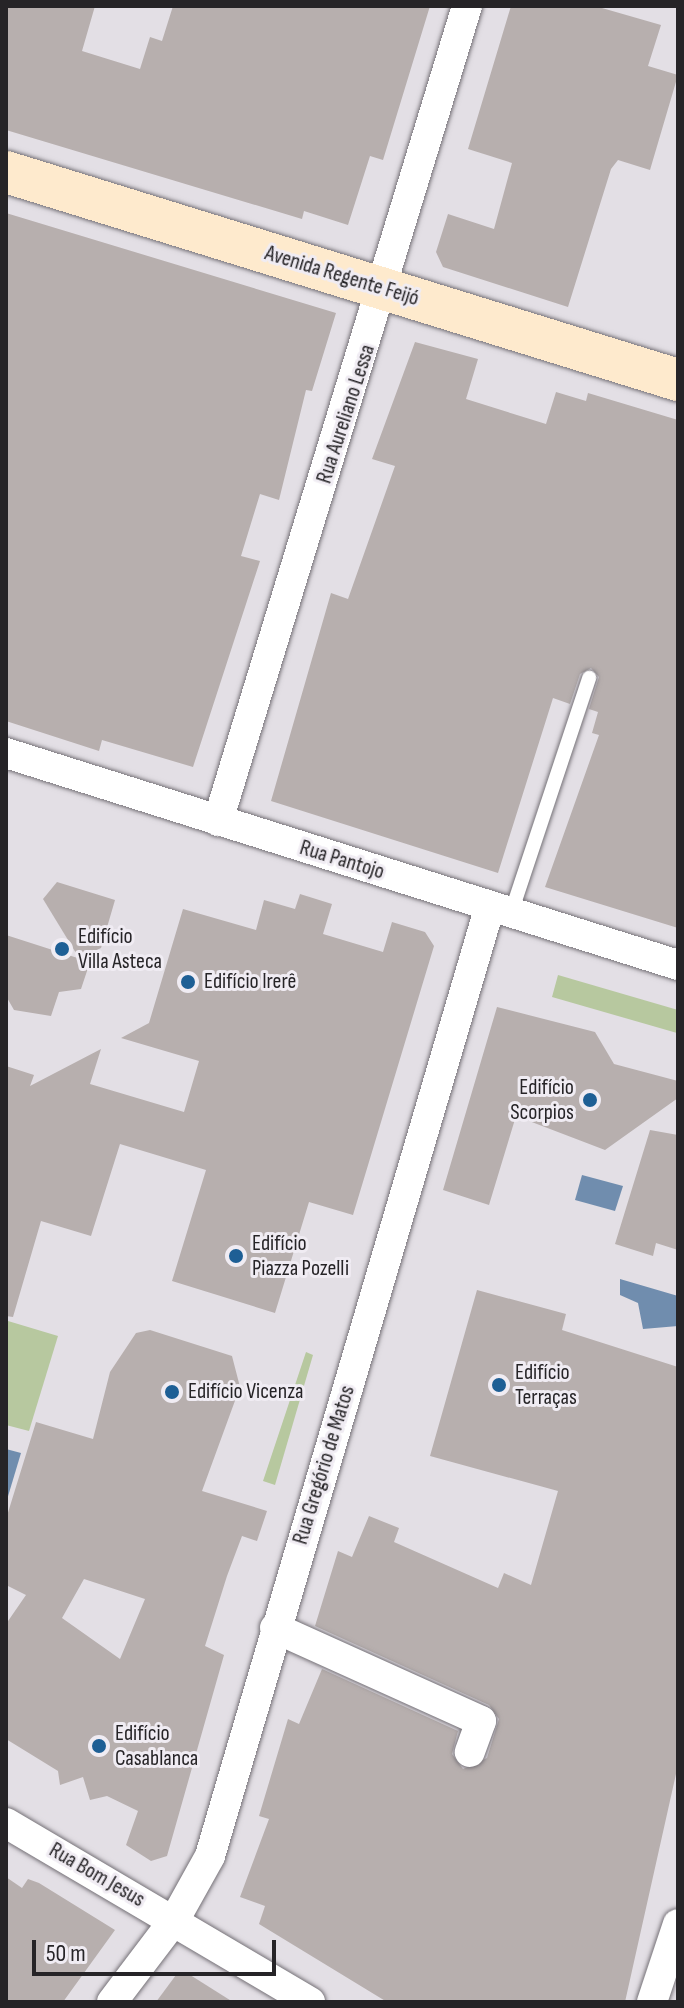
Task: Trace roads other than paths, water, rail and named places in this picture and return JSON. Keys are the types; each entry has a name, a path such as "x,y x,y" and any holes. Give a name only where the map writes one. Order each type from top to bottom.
{"main road":[{"name":"Avenida Regente Feijó","path":"6,172 678,380"}],"street":[{"name":"Rua Aureliano Lessa","path":"218,821 386,290 467,6"},
{"name":"Rua Pantojo","path":"6,753 678,965"},
{"name":"Rua Gregório de Matos","path":"112,2002 175,1919 210,1856 275,1628 500,909"},
{"path":"275,1628 481,1721 470,1752"},
{"name":"Rua Bom Jesus","path":"6,1823 175,1919 310,2002"},
{"path":"652,2002 678,1924"}],"lane":[{"path":"500,909 589,678"}],"water":[{"path":"582,1175 623,1186 615,1211 575,1200"},
{"path":"620,1279 678,1296 678,1326 643,1329 638,1303 620,1295"},
{"path":"6,1449 21,1453 6,1503"}],"place":[{"name":"Edifício Villa Asteca","path":"62,949"},
{"name":"Edifício Irerê","path":"188,982"},
{"name":"Edifício Scorpios","path":"590,1100"},
{"name":"Edifício Piazza Pozelli","path":"236,1256"},
{"name":"Edifício Terraças","path":"499,1385"},
{"name":"Edifício Vicenza","path":"172,1392"},
{"name":"Edifício Casablanca","path":"99,1746"}]}
